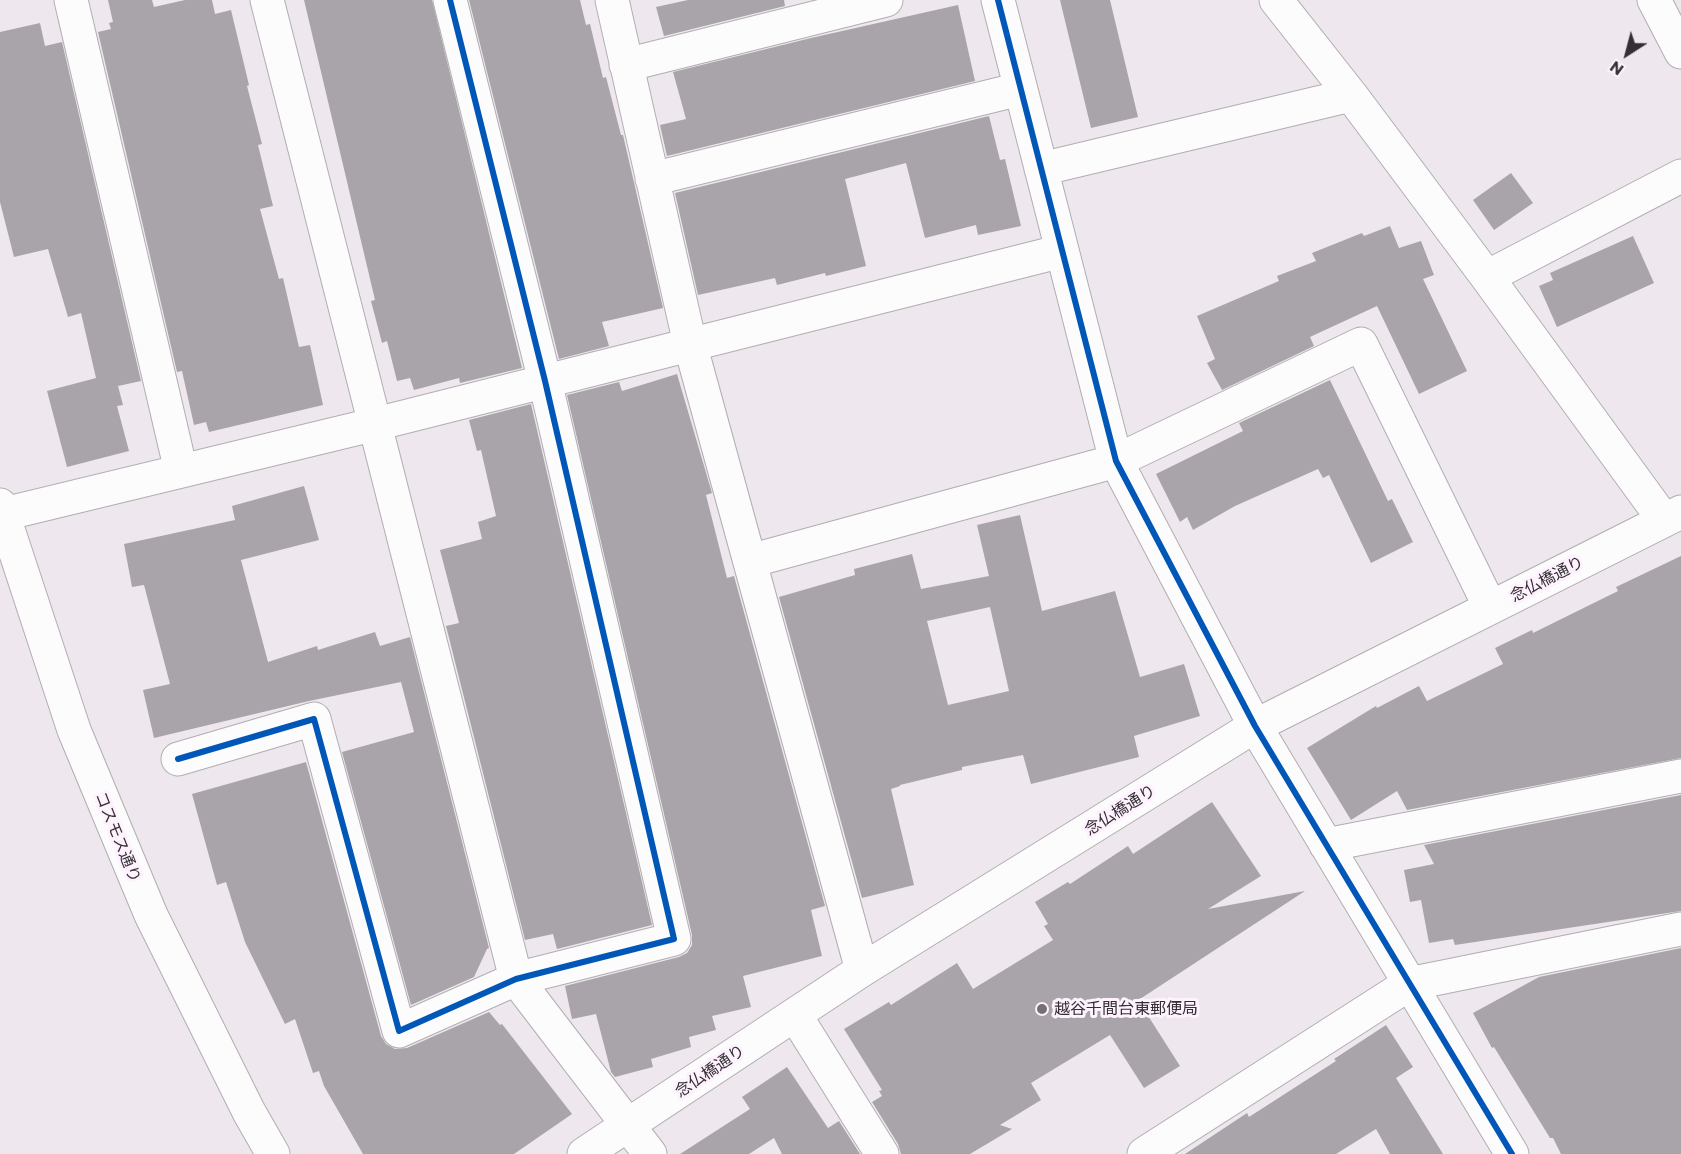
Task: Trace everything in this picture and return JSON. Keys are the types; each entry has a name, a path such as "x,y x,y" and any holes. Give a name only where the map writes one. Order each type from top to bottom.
{"street":[{"path":"71,0 181,471"},
{"path":"267,0 516,979 650,1154"},
{"path":"178,759 314,719 399,1031 516,979 674,939 545,381 450,0"},
{"path":"612,0 690,344 862,970"},
{"path":"626,65 886,0"},
{"path":"998,0 1116,461 1256,726 1512,1154"},
{"path":"1276,0 1673,516"},
{"path":"1654,0 1681,52"},
{"path":"652,179 1020,89"},
{"path":"1041,169 1351,95"},
{"path":"1487,277 1681,176"},
{"path":"1,511 376,424 1062,251"},
{"path":"750,561 1116,461 1361,344 1490,608"},
{"name":"コスモス通り","path":"1,511 74,730 151,915 249,1112 273,1154"},
{"name":"念仏橋通り","path":"584,1154 862,970 1256,726 1673,516"},
{"path":"1326,845 1681,776"},
{"path":"1159,1150 1409,984 1681,929"},
{"path":"795,1015 882,1154"}],"building":[{"path":"108,0 152,0 154,7 185,0 212,0 215,14 231,10 262,144 258,145 273,206 260,209 279,279 283,278 299,347 310,345 323,405 209,432 206,422 194,425 182,371 177,372 98,32 111,29 109,23 113,22"},
{"path":"304,0 432,0 522,368 460,383 459,378 414,390 410,378 397,381 387,341 382,343 371,301 375,300"},
{"path":"469,0 580,0 586,25 590,24 603,78 606,77 621,135 623,135 663,308 602,322 609,346 559,359"},
{"path":"688,0 784,0 785,6 664,36 656,7"},
{"path":"1060,0 1110,0 1138,117 1091,128"},
{"path":"958,5 975,81 667,156 660,125 686,119 673,72"},
{"path":"40,23 45,46 62,42 141,381 118,386 123,405 117,406 129,451 67,467 47,391 96,378 81,313 68,317 48,249 14,257 0,202 0,32"},
{"path":"989,116 1000,160 1005,159 1021,226 978,235 976,225 925,238 906,163 845,179 866,266 777,285 775,278 698,295 675,193"},
{"path":"1511,173 1533,203 1494,230 1473,200"},
{"path":"1390,226 1399,248 1421,241 1434,275 1423,279 1467,371 1419,394 1377,306 1310,337 1314,346 1222,390 1207,363 1215,359 1197,316 1279,281 1277,276 1316,261 1312,253 1362,233 1364,236"},
{"path":"1633,236 1654,283 1557,327 1539,286 1553,280 1550,273"},
{"path":"677,374 712,493 706,495 727,578 734,576 825,906 811,910 822,956 743,976 751,1007 712,1016 716,1030 689,1037 691,1047 651,1059 653,1067 615,1077 611,1072 596,1014 572,1019 565,986 679,957 687,953 692,945 692,935 567,395 619,382 622,391"},
{"path":"1330,380 1388,501 1392,499 1413,542 1371,563 1329,475 1323,478 1318,469 1235,506 1193,530 1187,517 1180,522 1156,474 1243,431 1239,423"},
{"path":"531,404 652,925 557,949 553,934 525,940 446,626 459,623 440,550 482,539 478,522 496,516 481,450 477,451 469,420"},
{"path":"304,486 319,540 241,560 268,662 317,646 318,650 375,632 380,646 410,637 489,948 474,977 411,1005 342,752 414,732 401,682 309,701 154,738 143,690 170,684 144,585 132,587 124,544 235,520 232,506"},
{"path":"1020,515 1042,611 1115,591 1140,677 1184,664 1200,716 1134,736 1139,757 1031,784 1023,755 962,767 962,770 891,789 914,885 862,898 779,597 855,575 854,569 912,554 921,589 989,576 977,525","holes":["990,607 1009,691 948,705 927,621"]},
{"path":"1681,556 1681,758 1407,810 1397,791 1351,820 1307,748 1376,706 1377,708 1419,686 1427,701 1503,664 1495,648 1532,630 1533,633 1618,591 1616,587"},
{"path":"306,762 381,1036 386,1044 395,1049 407,1048 489,1012 500,1025 502,1024 572,1114 514,1154 363,1154 324,1086 319,1071 313,1073 295,1019 285,1024 245,942 226,882 217,885 192,794"},
{"path":"1681,795 1681,911 1455,945 1453,939 1429,943 1421,900 1410,902 1404,870 1434,864 1424,845"},
{"path":"1212,802 1261,876 1208,909 1305,891 1140,999 1147,1009 1145,1011 1180,1066 1144,1088 1110,1035 1031,1083 1041,1100 1000,1125 1012,1129 970,1154 901,1154 898,1144 872,1102 882,1096 879,1091 882,1090 844,1029 889,1002 891,1005 957,963 973,989 1053,940 1044,926 1048,924 1035,902 1068,882 1070,884 1128,846 1133,854"},
{"path":"1681,948 1681,1154 1561,1154 1494,1047 1492,1048 1473,1013 1539,977"},
{"path":"1386,1025 1413,1067 1396,1078 1443,1154 1390,1154 1376,1129 1336,1154 1185,1154 1247,1113 1249,1117 1336,1061 1334,1059"},
{"path":"787,1067 828,1128 839,1121 860,1154 782,1154 774,1138 749,1154 680,1154 750,1109 742,1097"}],"cycle path":[{"path":"178,759 314,719 399,1031 516,979 674,939 545,381 450,0"},
{"path":"998,0 1116,461 1255,726 1512,1154"}],"place":[{"name":"越谷千間台東郵便局","path":"1042,1009"}]}
